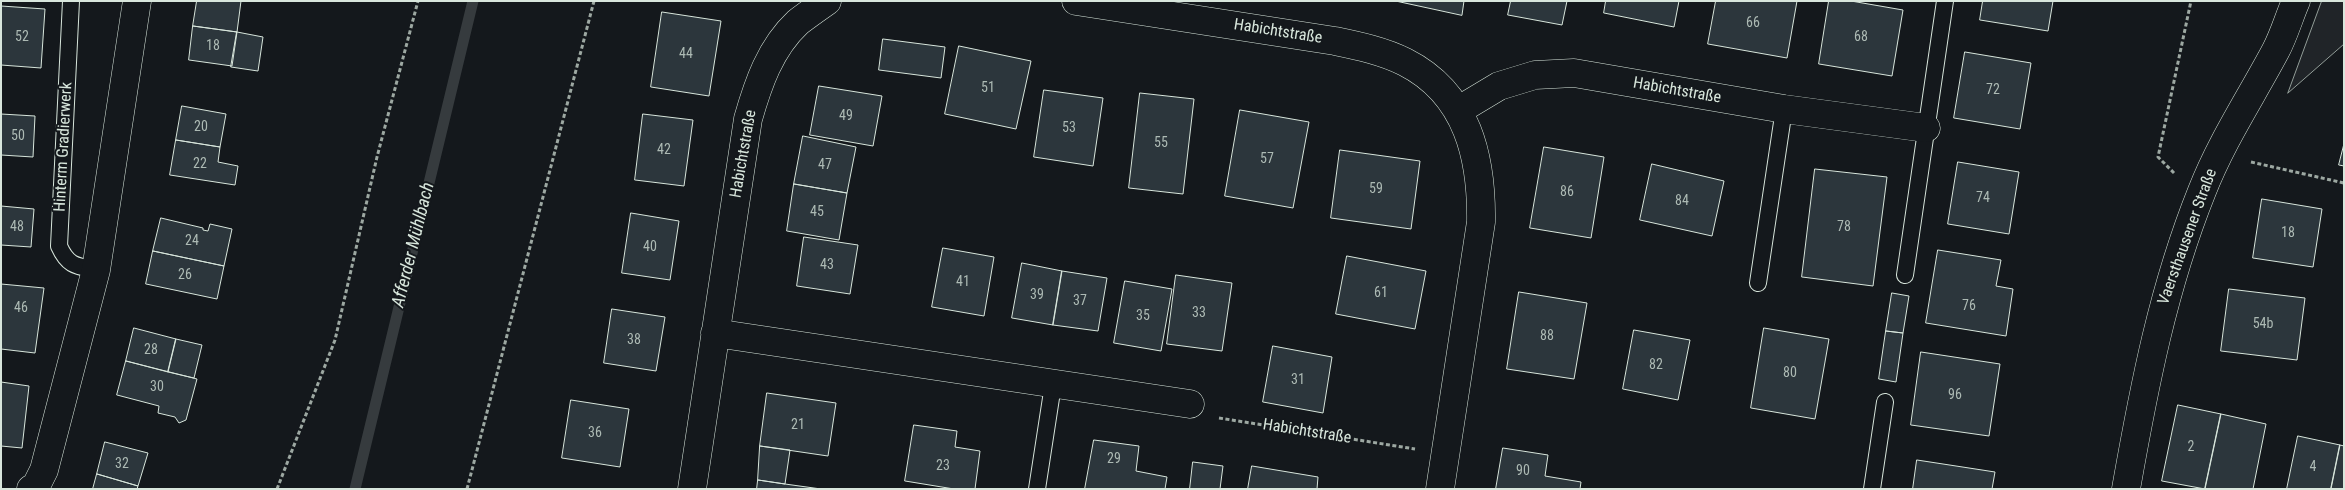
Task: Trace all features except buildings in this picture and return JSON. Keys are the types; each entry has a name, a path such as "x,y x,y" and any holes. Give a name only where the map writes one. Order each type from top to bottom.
{"street":[{"path":"31,489 36,486 44,470 96,270 137,1"},
{"name":"Habichtstraße","path":"692,489 748,119 759,82 774,52 797,23 826,1"},
{"name":"Habichtstraße","path":"1076,1 1335,41 1371,49 1406,62 1433,81 1460,110 1477,159 1482,191 1482,222 1440,489"},
{"name":"Vaersthausener Straße","path":"2126,489 2144,383 2164,301 2202,191 2219,154 2277,48 2296,1"},
{"name":"Habichtstraße","path":"1460,110 1499,86 1536,75 1574,73 1784,109 1926,128"},
{"path":"715,333 1190,404"}],"lane":[{"name":"Hinterm Gradierwerk","path":"72,1 59,246 65,258 74,266 96,270"},
{"path":"1905,275 1946,1"},
{"path":"1758,283 1784,109"},
{"path":"1037,489 1053,385"},
{"path":"1872,489 1885,402"}],"path":[{"path":"277,489 335,340 377,156 418,1"},
{"path":"467,489 594,1"},
{"path":"2191,1 2158,158 2184,182 2202,191"},
{"path":"2219,154 2344,183"},
{"name":"Habichtstraße","path":"1190,404 1224,420 1445,453"}],"shaded area":[{"path":"2322,1 2344,1 2344,44 2288,93"}],"waterway":[{"name":"Afferder Mühlbach","path":"355,489 473,1"}]}
